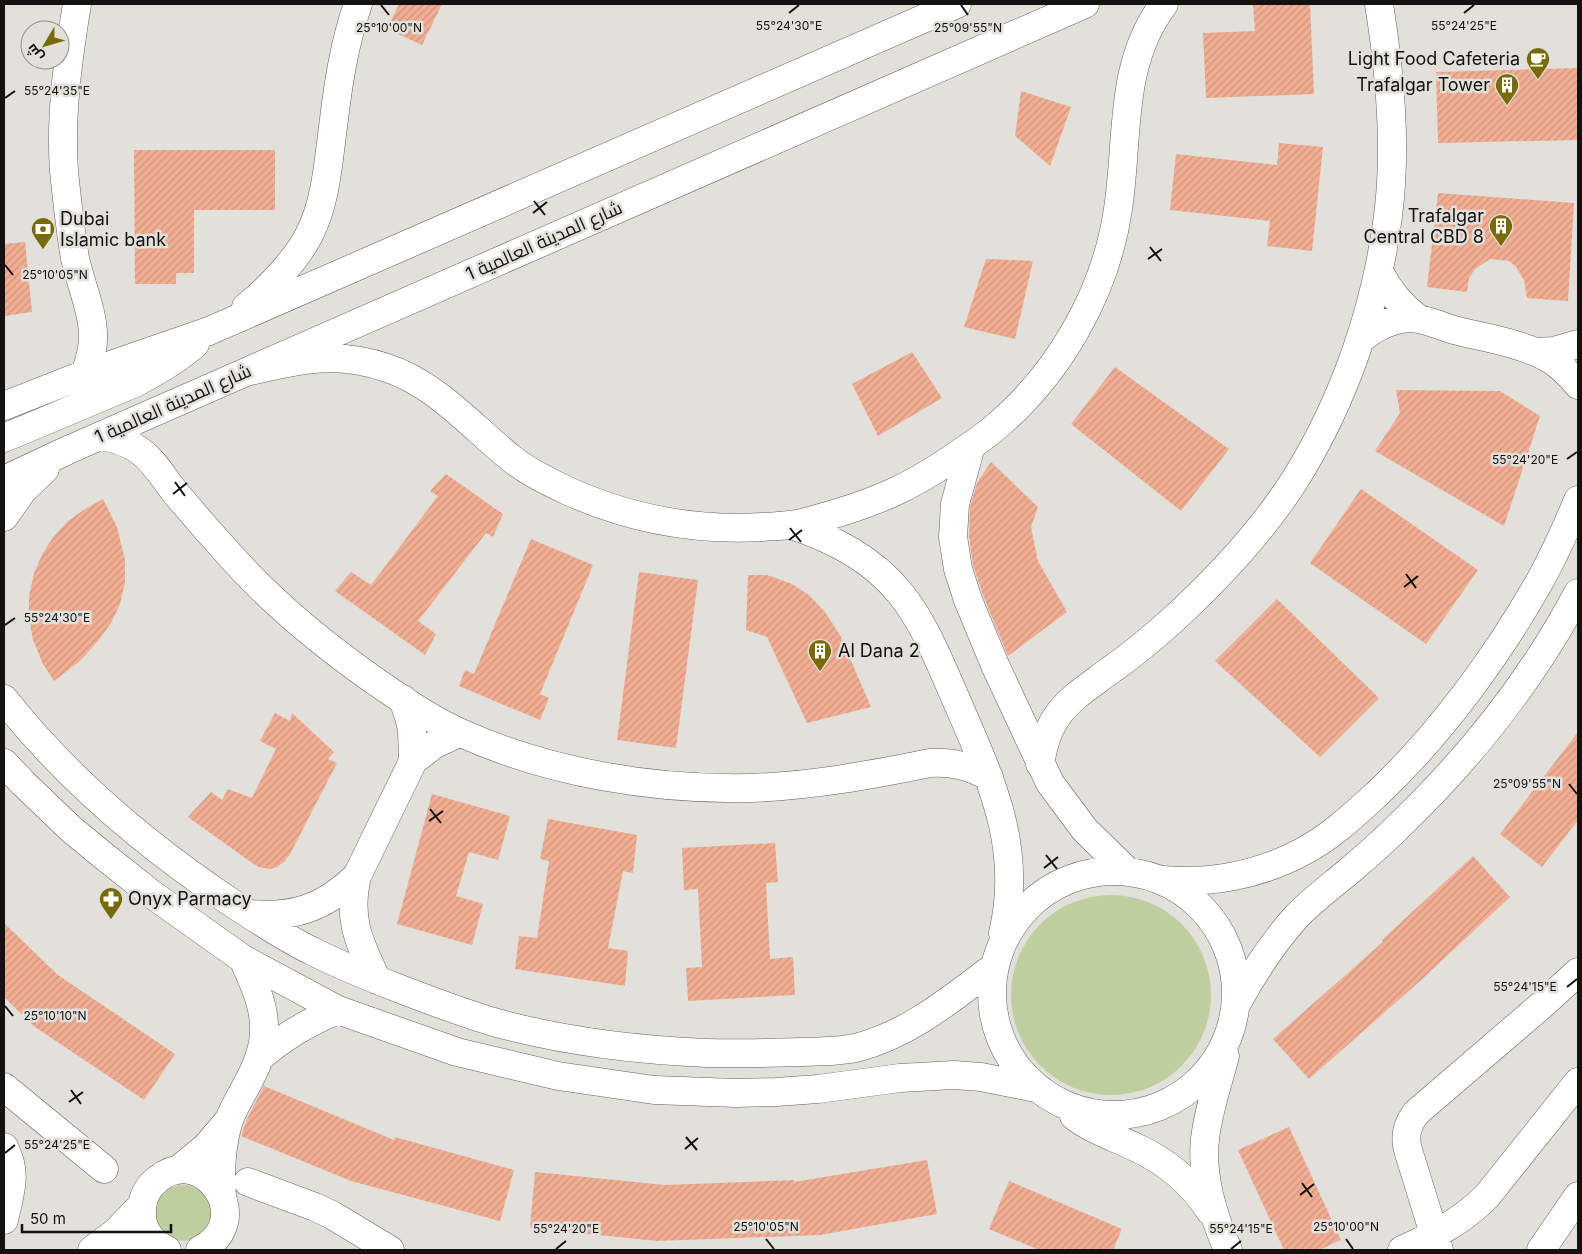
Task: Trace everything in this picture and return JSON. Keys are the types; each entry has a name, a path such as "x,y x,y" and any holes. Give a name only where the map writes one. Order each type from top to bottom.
{"street":[{"path":"77,4 65,89 63,153 68,210 76,260 93,332 90,360 85,374"},
{"path":"4,438 135,383 175,360 209,331 255,300 285,268 308,236 319,209 326,184 340,72 358,4"},
{"path":"10,401 209,331 958,4"},
{"name":"شارع المدينة العالمية 1","path":"10,478 68,450 1085,4"},
{"path":"246,372 301,359 330,358 359,360 387,368 413,380 437,396 514,461 548,481 586,499 632,515 684,525 737,528 792,525 863,505 897,491 929,474 994,428 1020,404 1052,367 1077,328 1094,293 1109,252 1118,211 1128,91 1134,65 1143,39 1164,4"},
{"path":"1040,764 1042,747 1047,732 1066,704 1145,643 1176,616 1228,563 1274,510 1296,478 1322,431 1361,339 1379,271 1388,215 1392,157 1391,106 1386,50 1379,4"},
{"path":"1379,271 1395,298 1406,310 1419,319 1537,352 1568,373 1578,385"},
{"path":"1361,339 1378,326 1388,322 1398,319 1419,319"},
{"path":"1537,352 1554,351 1578,344"},
{"path":"100,436 115,438 142,452 153,462 210,534 270,595 321,640 366,675 402,700 460,733 506,751 554,765 603,776 652,784 702,787 743,788 802,784 851,778 943,762 967,766 989,777"},
{"path":"971,446 955,504 953,537 958,569 968,600 995,665 1050,783 1079,822 1105,851 1127,871"},
{"path":"4,517 23,490 68,450"},
{"path":"1161,880 1198,881 1231,877 1279,863 1301,853 1322,840 1362,808 1394,778 1422,746 1489,662 1542,578 1578,500"},
{"path":"792,525 823,536 852,551 877,570 900,593 919,619 933,647 989,777 1004,824 1010,872 1008,905 991,994 994,1020 1003,1046 1017,1069 1047,1095 1096,1130 1133,1146 1163,1162 1190,1185 1209,1209 1217,1223"},
{"path":"4,763 64,822 105,857 153,896 243,959 338,1010 457,1052 558,1076 654,1090 736,1093 776,1092 842,1087 900,1078 945,1075 981,1077 1047,1095 1078,1111 1099,1115 1128,1115 1142,1113 1163,1106 1182,1095 1194,1086 1214,1065 1225,1046 1234,1016 1248,982 1263,959 1297,916 1377,847 1405,820 1486,733 1533,668 1578,593"},
{"path":"402,700 412,729 413,761"},
{"path":"7,701 50,752 125,823 206,886 249,914 309,950 377,980 493,1022 559,1037 650,1049 691,1052 773,1053 835,1051 858,1047 889,1037 918,1023 997,956 1012,925 1026,907 1044,892 1064,881 1086,874 1109,871 1127,871 1161,880 1178,889 1208,915 1219,931 1234,967 1236,986 1234,1016 1209,1118 1204,1160 1206,1183 1217,1223 1228,1250"},
{"path":"377,980 359,939 355,923 353,894 357,876 413,761 435,744 460,733"},
{"path":"249,914 266,916 300,912 331,898 357,876"},
{"path":"200,1250 216,1238 220,1239 224,1217 222,1157 230,1119 259,1058 264,1032 262,1005 243,959"},
{"path":"1437,1243 1406,1142 1408,1126 1411,1120 1578,972"},
{"path":"259,1058 296,1030 338,1010"},
{"path":"1402,1250 1437,1243 1487,1196 1578,1082"},
{"path":"4,1087 104,1169"},
{"path":"164,1249 152,1240 145,1230 141,1206 145,1194 152,1184 162,1176 178,1170 206,1147 230,1119"},
{"path":"4,1147 9,1156 13,1179 4,1220"},
{"path":"178,1170 199,1173 212,1183 222,1196"},
{"path":"248,1182 332,1215 390,1250"},
{"path":"1541,1250 1578,1196"},
{"path":"92,1250 116,1232 141,1206"},
{"path":"109,1250 124,1248 164,1249"}],"green space":[{"path":"1111,895 1130,897 1158,907 1174,918 1188,932 1203,957 1209,976 1211,995 1209,1014 1199,1042 1188,1058 1174,1072 1149,1087 1130,1093 1111,1095 1092,1093 1064,1083 1048,1072 1034,1058 1019,1033 1013,1014 1011,995 1013,976 1023,948 1034,932 1048,918 1073,903 1092,897"},
{"path":"177,1185 189,1185 199,1189 207,1197 211,1213 207,1229 199,1237 189,1241 177,1241 167,1237 159,1229 155,1219 155,1207 159,1197 167,1189"}],"building":[{"path":"399,4 442,4 422,45 387,29"},
{"path":"1253,4 1310,4 1314,94 1206,98 1203,33 1255,31"},
{"name":"Trafalgar Tower","path":"1578,68 1578,140 1438,143 1436,72"},
{"path":"1021,91 1071,107 1050,166 1015,136"},
{"path":"1279,143 1323,147 1312,251 1267,246 1270,221 1170,210 1176,154 1277,165"},
{"path":"134,150 275,150 275,210 194,210 194,273 176,273 176,284 135,284"},
{"name":"Trafalgar Central CBD 8","path":"1438,193 1574,203 1568,301 1527,298 1524,280 1516,267 1509,261 1490,259 1475,269 1469,278 1467,292 1427,287"},
{"path":"25,242 32,312 4,316 4,244"},
{"path":"986,259 1033,261 1015,339 964,327"},
{"path":"912,352 942,398 878,436 852,384"},
{"path":"1115,367 1229,449 1181,511 1071,424"},
{"path":"1396,390 1500,391 1540,416 1504,526 1375,451 1400,413"},
{"path":"991,462 1038,507 1031,527 1038,561 1067,612 1008,656 973,565 969,536 970,507 977,483"},
{"path":"446,474 503,514 493,537 486,533 418,621 436,634 425,655 335,591 351,572 371,585 438,496 430,491"},
{"path":"1361,489 1478,570 1426,644 1310,563"},
{"path":"103,499 117,527 125,560 125,582 120,604 111,623 98,641 80,661 54,681 43,664 33,640 29,618 29,596 34,573 43,553 54,536 68,521"},
{"path":"531,539 593,565 540,694 549,698 540,720 459,686 465,670 474,674"},
{"path":"639,572 698,580 676,748 617,740"},
{"name":"Al Dana 2","path":"748,575 767,575 792,584 809,595 825,612 840,635 871,707 807,723 767,637 746,630"},
{"path":"1277,599 1379,698 1320,757 1215,661"},
{"path":"275,713 290,721 292,713 334,752 328,759 337,763 290,854 284,862 270,869 259,867 252,863 188,817 211,792 222,800 228,789 252,798 276,749 260,741"},
{"path":"1578,732 1578,820 1542,867 1500,834"},
{"path":"432,794 510,816 498,860 469,852 456,896 483,904 472,945 397,924"},
{"path":"548,819 637,835 633,873 623,871 608,948 628,951 625,986 515,969 519,936 537,938 549,861 540,859"},
{"path":"775,843 778,882 766,883 770,959 793,957 795,995 688,1001 686,968 702,967 698,889 684,890 682,848"},
{"path":"1473,856 1510,897 1420,981 1309,1079 1273,1039 1383,942 1382,940"},
{"path":"4,923 58,975 175,1054 144,1100 35,1027 4,997"},
{"path":"264,1086 394,1140 395,1137 514,1170 500,1221 351,1181 241,1136 247,1119"},
{"path":"1289,1127 1341,1240 1319,1250 1284,1250 1238,1150"},
{"path":"927,1160 937,1214 820,1235 657,1241 530,1228 535,1172 665,1185 794,1180 794,1182"},
{"path":"1009,1181 1122,1229 1113,1250 1039,1250 989,1229"}],"place":[{"name":"Light Food Cafeteria","path":"1538,80"},
{"name":"Trafalgar Tower","path":"1507,106"},
{"name":"Trafalgar Central CBD 8","path":"1501,247"},
{"name":"Dubai Islamic bank","path":"43,250"},
{"name":"Al Dana 2","path":"820,672"},
{"name":"Onyx Parmacy","path":"111,920"}]}
